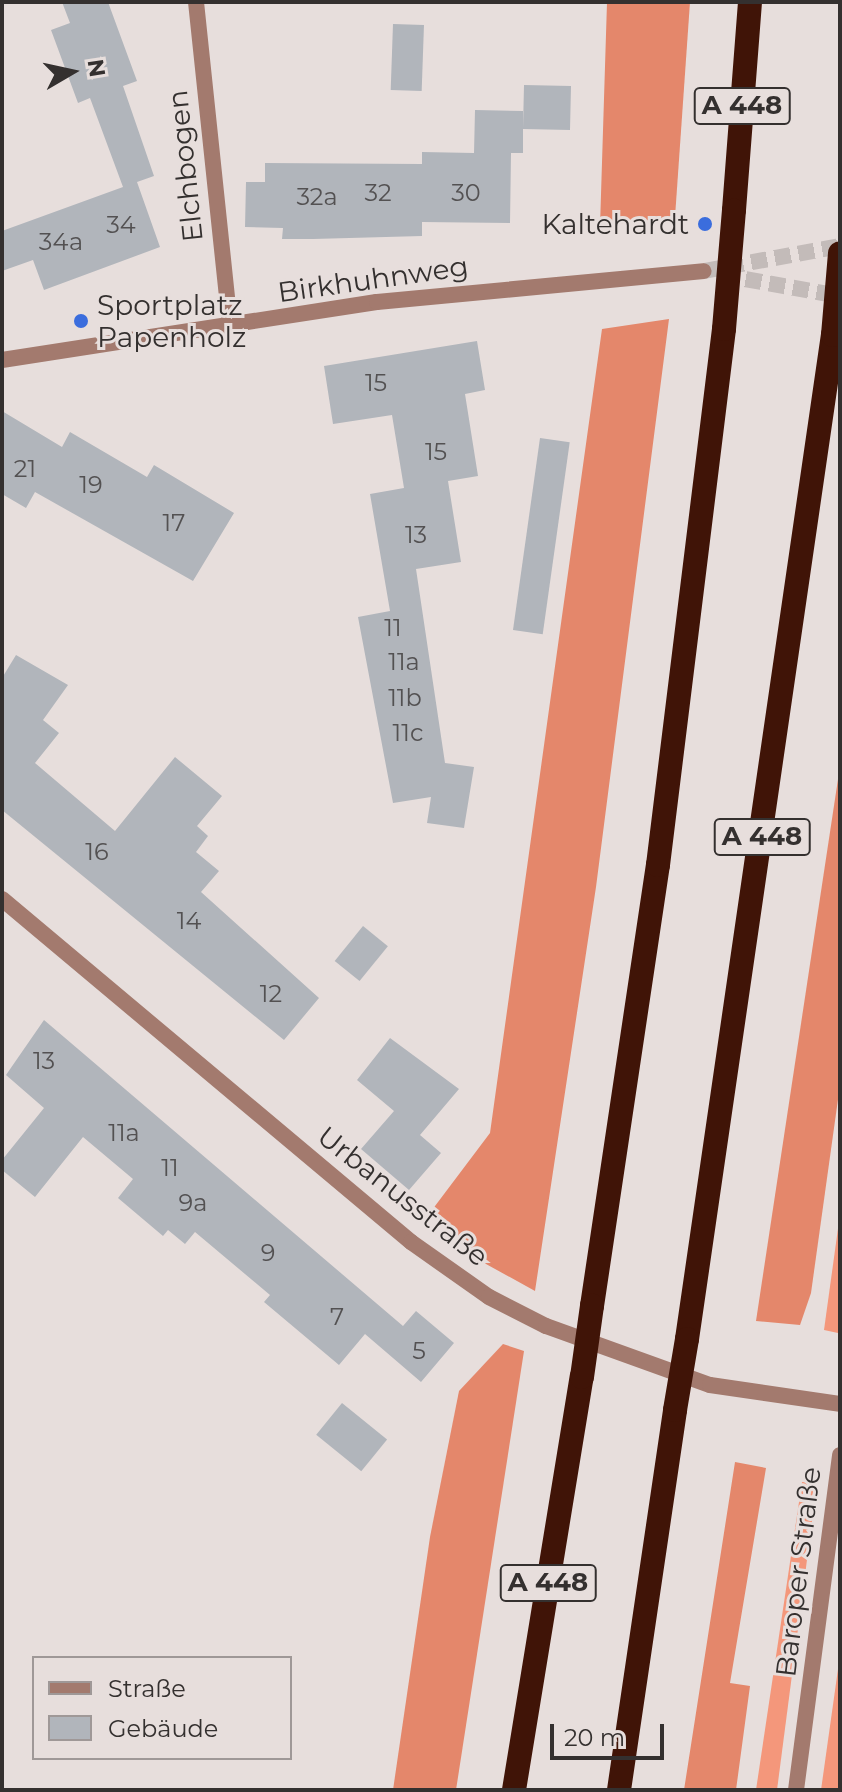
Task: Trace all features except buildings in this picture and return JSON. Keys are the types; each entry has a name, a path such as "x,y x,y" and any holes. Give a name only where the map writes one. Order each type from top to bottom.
{"highway":[{"name":"A 448","path":"514,1790 582,1377 658,865 724,329 750,2"},
{"name":"A 448","path":"619,1790 833,335 840,253"}],"street":[{"name":"Elchbogen","path":"196,2 230,324"},
{"name":"Birkhuhnweg","path":"2,360 230,324 467,292 704,271"},
{"name":"Urbanusstraße","path":"2,899 411,1242 489,1297 546,1326 710,1385 840,1404"},
{"name":"Baroper Straße","path":"796,1790 840,1455"}],"shaded area":[{"path":"607,2 690,2 675,217 600,226"},
{"path":"669,319 596,887 535,1291 486,1264 432,1210 490,1133 602,329"},
{"path":"840,766 840,1085 811,1293 800,1325 756,1321"},
{"path":"840,1214 840,1318 838,1333 824,1330"},
{"path":"503,1344 524,1351 456,1790 393,1790 430,1537 459,1391"},
{"path":"735,1462 766,1468 730,1683 750,1686 736,1790 684,1790"},
{"path":"802,1482 817,1483 777,1790 756,1790"},
{"path":"840,1655 840,1790 821,1790"}],"tunnel":[{"path":"704,271 840,246"},
{"path":"722,275 840,296"}],"place":[{"name":"Kaltehardt","path":"705,224"},
{"name":"Sportplatz Papenholz","path":"81,321"}]}
